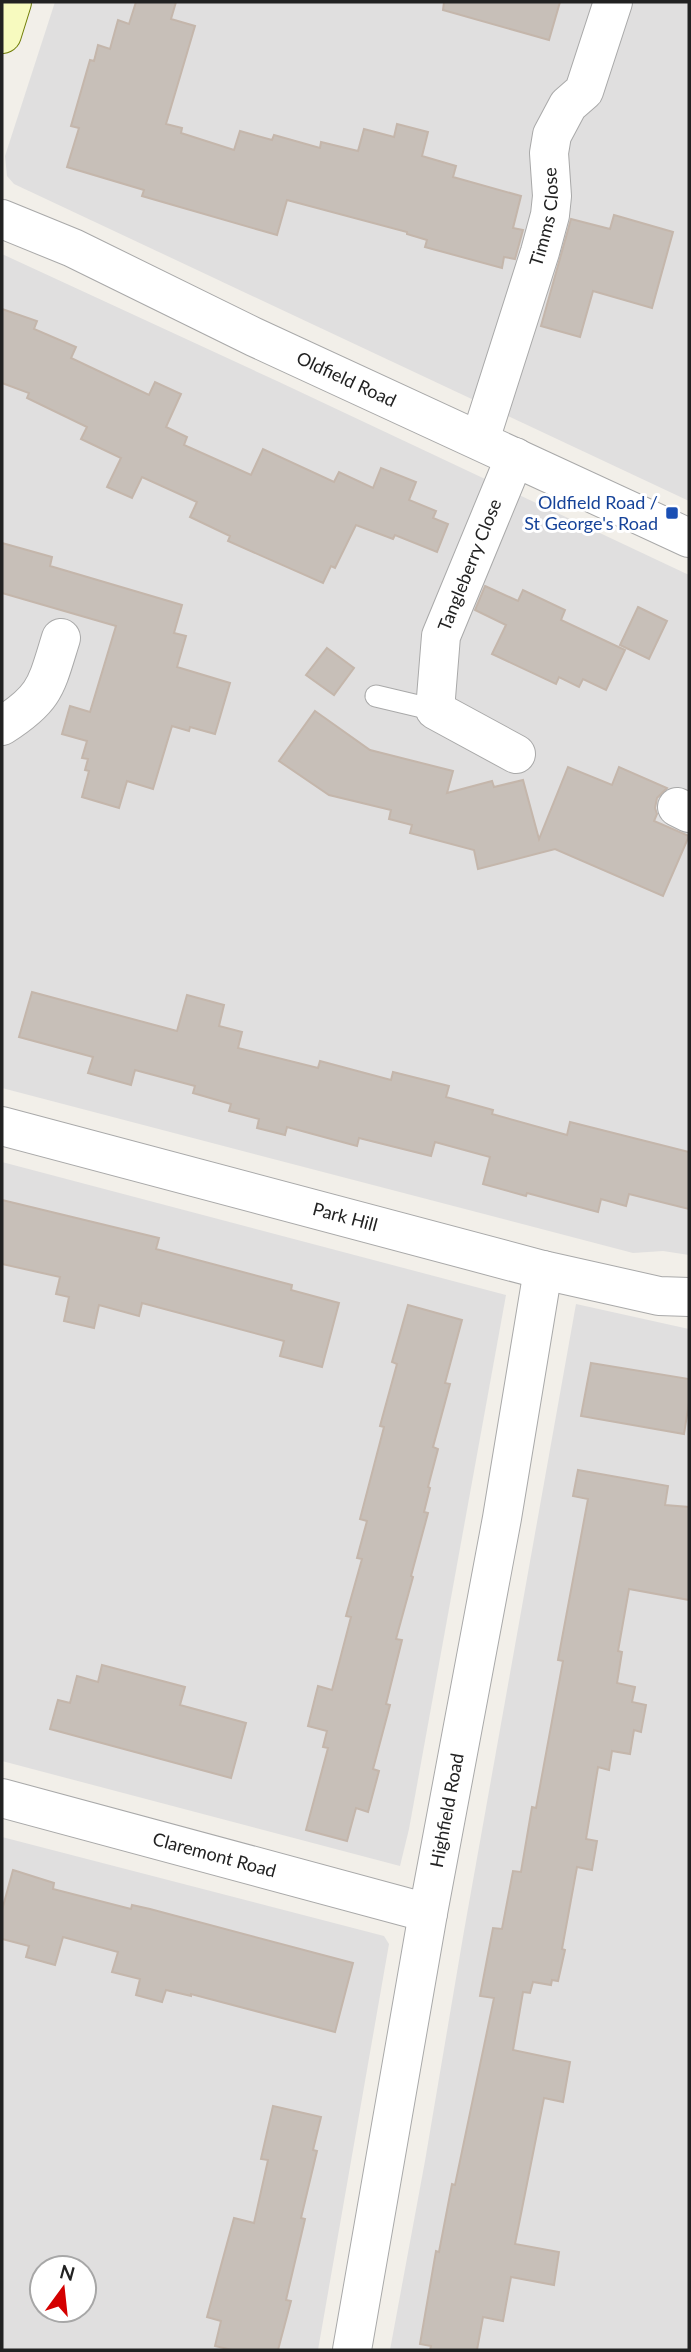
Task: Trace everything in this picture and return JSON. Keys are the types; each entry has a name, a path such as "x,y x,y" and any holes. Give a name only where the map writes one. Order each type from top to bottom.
{"street":[{"path":"2,34 12,2"},
{"name":"Timms Close","path":"480,440 541,252 550,215 552,196 549,153 552,135 568,105 584,91 613,2"},
{"name":"Oldfield Road","path":"2,219 73,248 254,338 689,538"},
{"name":"Tangleberry Close","path":"435,710 441,636 515,457"},
{"path":"2,726 28,709 46,687 61,638"},
{"path":"435,710 516,754"},
{"name":"Park Hill","path":"2,1126 543,1270 659,1296 689,1297"},
{"name":"Highfield Road","path":"352,2350 428,1913 502,1518 543,1270"},
{"name":"Claremont Road","path":"2,1798 428,1913"}],"lane":[{"path":"376,696 435,710"}],"shaded area":[{"path":"55,2 689,2 689,501 14,184 7,176 5,156"},
{"path":"2,254 689,575 689,1255 663,1251 633,1253 2,1088"},
{"path":"2,1162 506,1295 400,1866 2,1761"},
{"path":"576,1304 689,1329 689,2350 390,2350 425,2161"},
{"path":"2,1837 384,1936 389,1944 318,2350 2,2350"}],"building":[{"path":"136,2 176,2 171,19 195,26 166,124 182,128 181,133 234,150 240,131 272,140 274,135 320,148 321,142 358,151 364,129 394,137 397,124 428,132 422,156 456,166 453,177 521,196 513,228 523,230 515,259 504,257 502,268 425,247 427,240 407,232 287,200 277,235 142,196 144,190 67,167 79,128 71,126 90,60 94,61 98,45 110,49 118,20 129,24"},
{"path":"444,2 560,2 549,40 443,10"},
{"path":"614,215 673,232 652,308 593,291 580,337 541,326 571,219 610,229"},
{"path":"2,309 37,321 34,329 76,347 71,358 149,395 155,382 181,394 166,427 187,437 184,445 251,475 263,449 334,482 339,472 373,488 381,468 416,482 409,500 436,511 433,518 448,524 437,552 395,535 393,539 356,525 335,568 331,566 323,583 228,541 230,536 190,517 197,502 142,477 132,498 107,487 121,458 81,439 87,427 27,398 29,393 2,383"},
{"path":"2,543 52,557 50,566 182,605 174,633 186,636 177,667 230,683 215,734 190,727 189,731 172,726 153,789 127,781 119,808 82,797 89,771 85,770 88,759 82,758 87,741 62,734 70,706 90,712 116,626 2,593"},
{"path":"485,586 518,601 523,590 565,610 561,620 625,650 606,690 583,679 579,687 559,677 556,684 492,654 506,625 475,610"},
{"path":"638,607 667,621 649,659 620,645"},
{"path":"327,648 354,668 334,695 306,675"},
{"path":"315,711 370,750 453,771 447,793 492,781 494,787 523,780 539,839 568,767 612,785 619,767 667,788 657,798 654,821 689,836 663,896 555,849 478,869 474,850 410,833 412,825 389,819 391,810 329,795 279,761"},
{"path":"32,992 177,1031 187,995 224,1005 219,1026 242,1032 238,1048 318,1068 320,1061 391,1080 393,1072 449,1086 446,1097 493,1110 492,1114 567,1135 570,1122 689,1152 689,1209 629,1194 626,1206 601,1199 598,1212 527,1193 526,1196 483,1184 490,1157 435,1142 431,1156 359,1138 357,1146 287,1127 285,1135 257,1128 259,1119 229,1111 231,1104 193,1093 195,1086 135,1070 131,1085 88,1073 93,1057 19,1037"},
{"path":"2,1200 159,1238 156,1249 292,1285 291,1290 339,1303 322,1367 280,1356 284,1341 142,1303 139,1316 99,1305 94,1328 64,1321 69,1297 56,1294 60,1277 2,1264"},
{"path":"408,1305 462,1320 445,1383 450,1384 433,1447 438,1449 424,1512 428,1513 396,1639 402,1640 386,1704 390,1705 373,1769 379,1771 368,1812 356,1808 347,1841 306,1830 328,1748 323,1747 327,1731 308,1726 318,1686 332,1690 351,1617 346,1616 362,1559 357,1558 367,1521 360,1519 384,1427 380,1426 397,1364 392,1362"},
{"path":"591,1363 689,1379 689,1403 684,1434 581,1416"},
{"path":"578,1470 668,1486 665,1505 689,1507 689,1600 629,1589 618,1651 622,1652 617,1683 635,1687 632,1702 646,1705 641,1732 634,1730 630,1754 612,1751 609,1770 598,1767 586,1839 597,1841 592,1870 577,1867 558,1981 552,1980 551,1985 533,1982 530,1993 523,1992 513,2050 570,2062 563,2102 544,2098 515,2244 559,2252 554,2285 511,2277 503,2321 483,2317 477,2350 430,2350 431,2346 420,2344 436,2251 439,2252 452,2184 455,2185 494,1998 480,1996 493,1928 502,1929 513,1871 521,1872 532,1807 536,1808 563,1661 558,1660 588,1499 573,1496"},
{"path":"102,1665 185,1687 180,1705 246,1723 231,1778 50,1729 58,1700 70,1703 77,1676 98,1682"},
{"path":"13,1870 54,1883 53,1889 131,1909 132,1905 150,1909 353,1963 335,2032 191,1994 166,1990 162,2002 136,1995 140,1979 112,1972 118,1952 63,1937 55,1965 26,1957 29,1946 2,1939 2,1910"},
{"path":"273,2106 321,2117 313,2150 317,2151 301,2218 305,2219 286,2300 291,2301 278,2350 232,2350 215,2346 221,2321 207,2317 234,2218 254,2223 268,2160 261,2159"}],"place":[{"name":"Oldfield Road / St George's Road","path":"672,513"}]}
